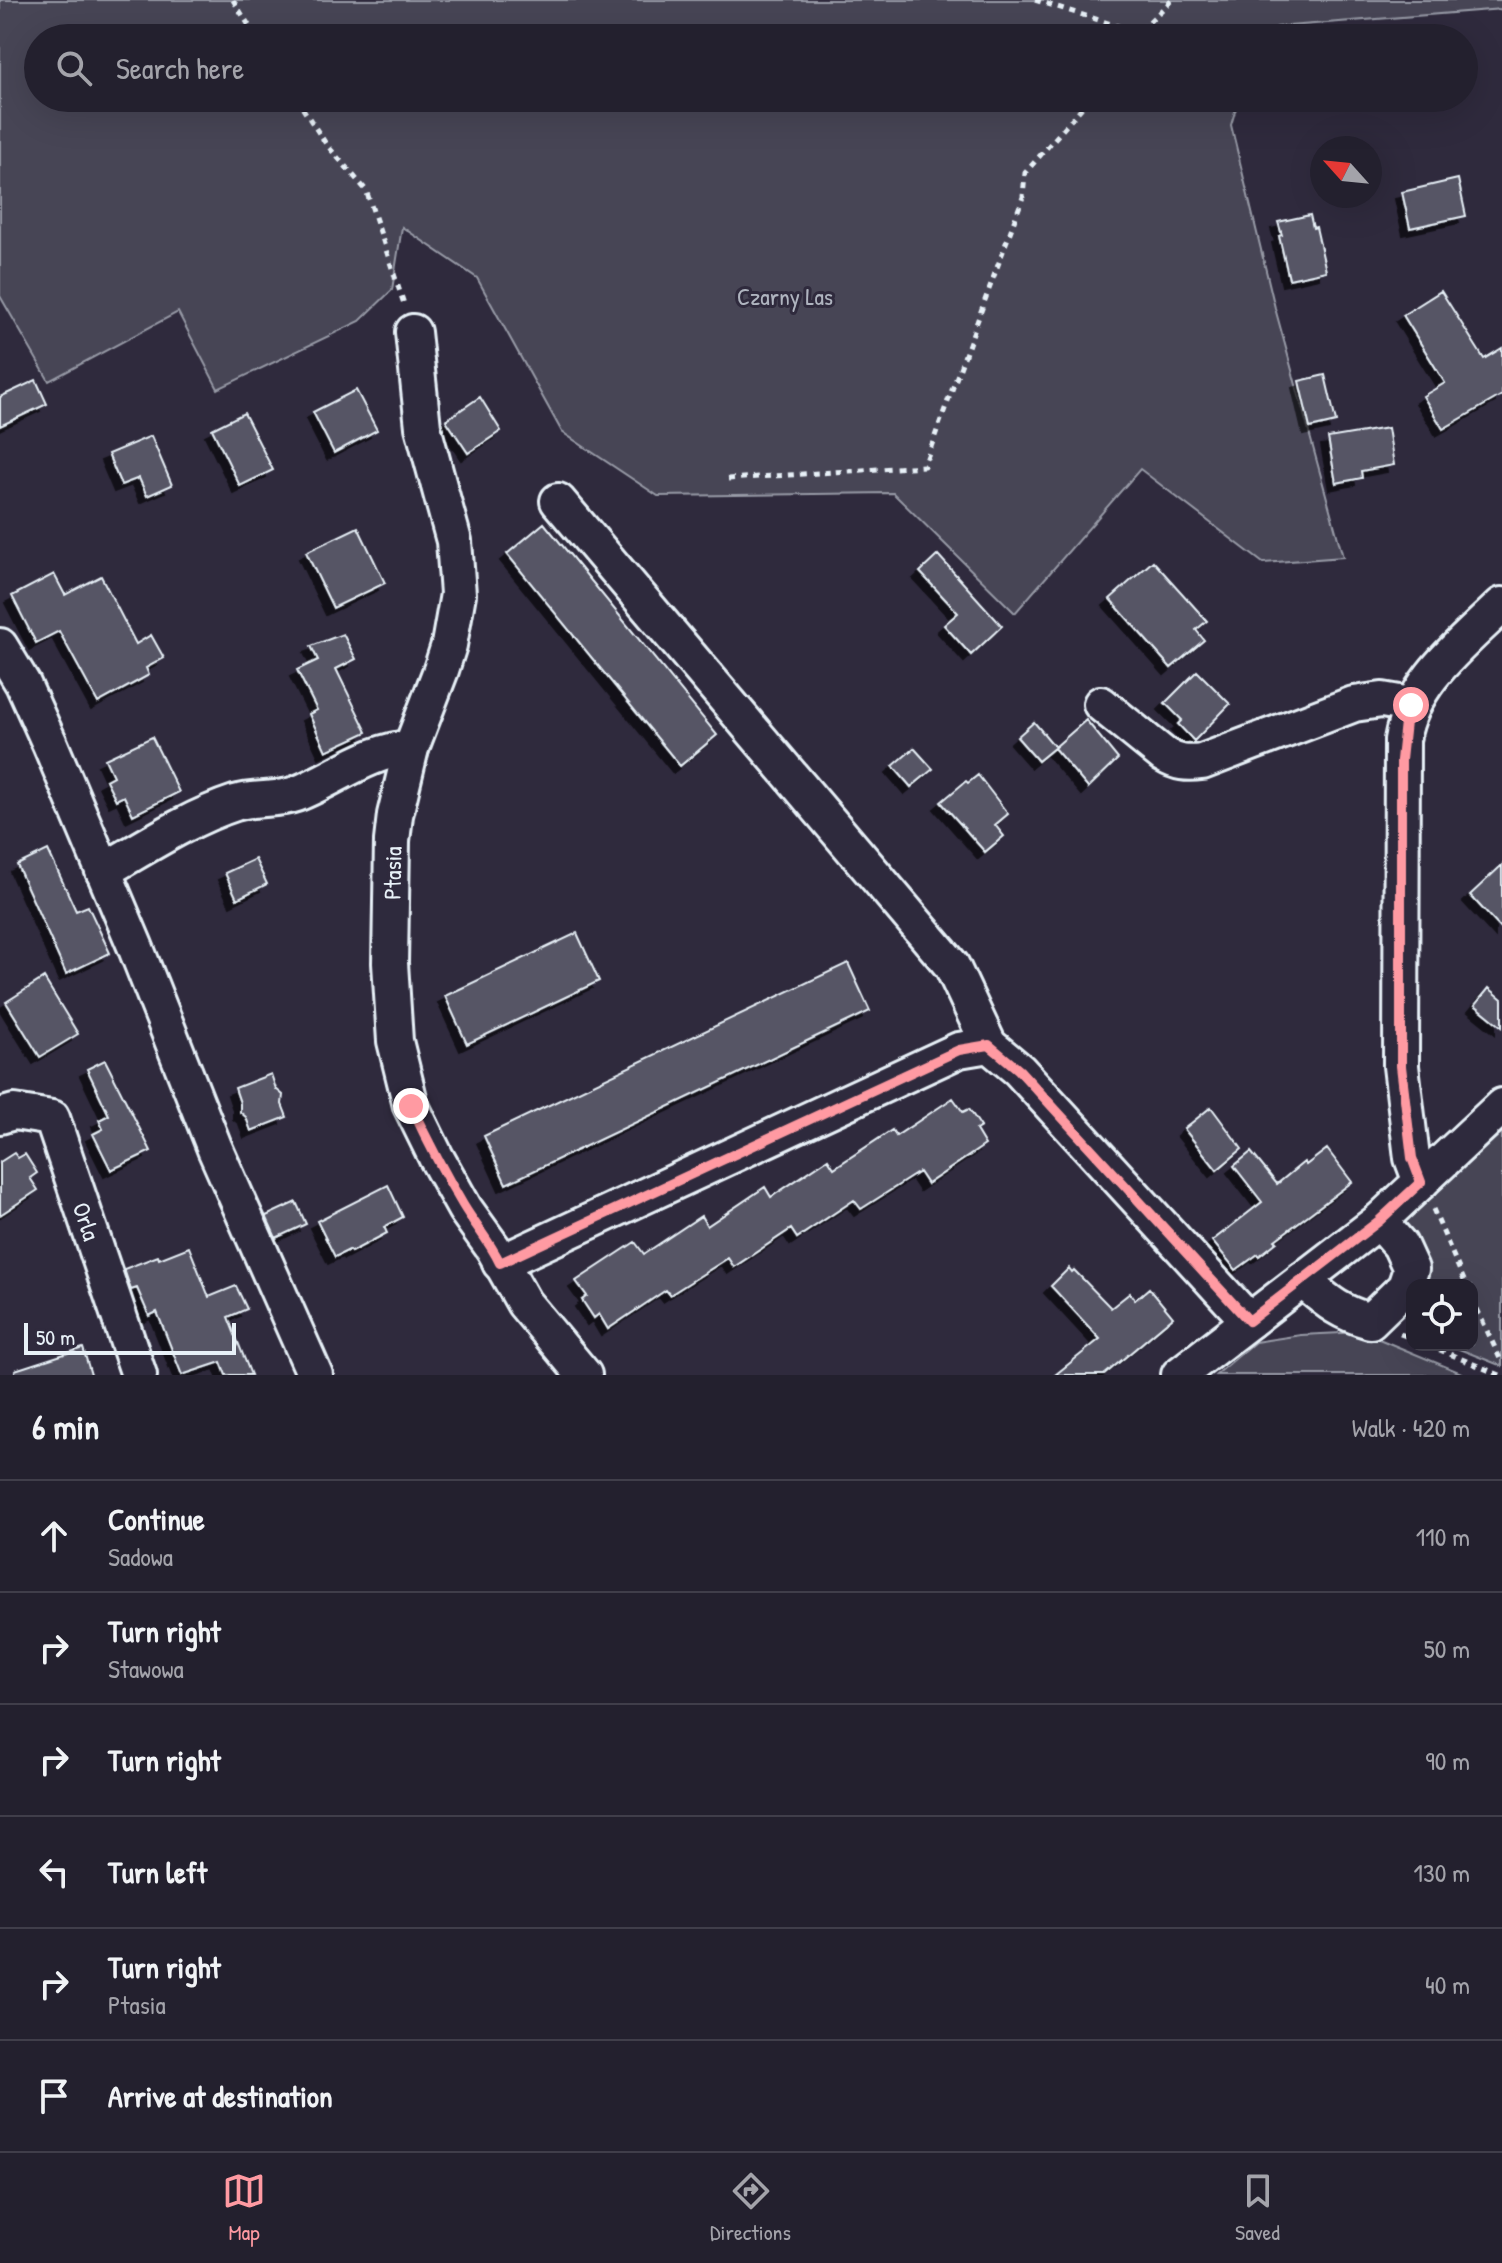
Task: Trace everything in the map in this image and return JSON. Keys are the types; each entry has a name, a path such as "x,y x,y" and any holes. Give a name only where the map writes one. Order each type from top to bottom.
{"street":[{"name":"Ptasia","path":"413,332 423,427 454,541 458,594 445,658 411,748 392,841 390,963 395,1041 411,1106 465,1209 493,1248 524,1303 584,1375"},
{"path":"558,501 952,966 989,1045 1019,1070 1249,1321"},
{"path":"1421,1182 1412,1158 1401,1066 1401,760 1405,722 1411,705 1430,676 1502,605"},
{"path":"0,646 23,684 103,871 215,1149 315,1375"},
{"path":"1101,704 1164,755 1182,764 1202,762 1354,704 1382,700 1411,705"},
{"path":"103,871 171,833 233,804 295,794 375,756 411,748"},
{"path":"500,1263 959,1050 989,1045"},
{"path":"1179,1375 1379,1221 1502,1106"},
{"name":"Orla","path":"0,1116 14,1112 52,1118 139,1375"},
{"path":"1302,1280 1335,1309 1370,1321 1405,1287 1411,1269 1400,1245 1379,1221"}],"path":[{"path":"233,0 248,24"},
{"path":"1035,0 1112,24"},
{"path":"1146,24 1172,0"},
{"path":"305,112 326,144 366,190 413,332"},
{"path":"728,479 924,466 1023,197 1025,173 1078,112"},
{"path":"1421,1182 1463,1279"},
{"path":"1478,1311 1502,1363"},
{"path":"1442,1351 1500,1375"}],"green space":[{"name":"Czarny Las","path":"0,0 1502,0 1502,9 1314,24 24,24 24,112 1235,112 1231,125 1275,308 1343,557 1263,563 1140,469 1015,613 893,493 658,496 562,432 477,278 402,227 392,290 360,321 218,389 178,312 49,381 0,296"},
{"path":"1502,1124 1502,1366 1464,1351 1478,1351 1478,1279 1427,1279 1403,1214"},
{"path":"1362,1332 1466,1375 1216,1375 1255,1342 1301,1335"}],"building":[{"path":"1458,179 1466,216 1410,228 1402,192"},
{"path":"1310,215 1313,228 1316,227 1326,271 1289,279 1278,222"},
{"path":"1441,291 1484,359 1502,348 1502,395 1443,429 1423,396 1445,383 1403,315"},
{"path":"1325,375 1336,422 1310,428 1299,381"},
{"path":"36,380 47,404 0,426 0,397"},
{"path":"356,390 377,430 334,453 313,412"},
{"path":"480,397 501,431 468,453 446,420"},
{"path":"244,413 273,470 240,486 212,429"},
{"path":"1388,428 1394,465 1361,471 1362,478 1336,483 1328,438"},
{"path":"151,436 172,485 147,496 139,478 121,485 108,454"},
{"path":"544,523 717,735 680,766 507,554"},
{"path":"358,527 385,583 333,608 306,552"},
{"path":"938,555 1002,626 971,655 944,625 958,613 920,572"},
{"path":"1153,561 1207,621 1196,630 1204,640 1171,668 1110,599"},
{"path":"54,574 65,595 101,576 136,644 151,635 164,658 146,668 149,675 98,703 59,631 36,643 12,596"},
{"path":"343,634 356,659 336,669 367,732 326,751 309,714 317,710 297,670 318,660 311,646"},
{"path":"1197,671 1230,704 1194,741 1178,724 1182,720 1165,703"},
{"path":"1086,720 1118,759 1088,788 1054,748 1038,761 1017,737 1034,722 1055,747"},
{"path":"152,737 179,792 133,815 124,796 116,800 106,780 113,776 105,759"},
{"path":"914,748 933,769 911,787 893,766"},
{"path":"978,775 1008,814 995,825 1004,836 985,852 941,802"},
{"path":"48,850 76,911 88,906 110,953 66,974 17,865"},
{"path":"255,859 267,884 237,899 225,873"},
{"path":"1502,865 1502,930 1470,895"},
{"path":"577,933 599,981 467,1044 445,996"},
{"path":"848,963 870,1011 506,1184 484,1136"},
{"path":"44,978 78,1034 40,1057 6,1002"},
{"path":"1489,988 1502,999 1502,1027 1475,1005"},
{"path":"105,1060 151,1151 111,1170 93,1134 103,1129 99,1120 109,1115 87,1069"},
{"path":"271,1074 276,1089 283,1095 282,1104 287,1117 251,1131 246,1117 240,1112 235,1088"},
{"path":"953,1098 963,1112 969,1109 981,1127 976,1130 985,1145 927,1184 919,1172 861,1209 854,1200 797,1238 791,1229 734,1267 728,1258 670,1295 666,1290 608,1329 599,1314 594,1318 582,1300 587,1296 576,1281 635,1242 644,1254 701,1216 707,1226 765,1187 771,1197 828,1159 834,1168 892,1130 896,1136"},
{"path":"1211,1107 1242,1149 1217,1170 1184,1129"},
{"path":"1327,1149 1352,1182 1275,1240 1277,1242 1259,1256 1236,1270 1212,1241 1262,1202 1234,1166 1251,1152 1277,1184 1304,1162 1306,1165"},
{"path":"14,1153 18,1158 25,1154 37,1173 30,1178 38,1190 0,1215 0,1162"},
{"path":"388,1185 403,1217 384,1227 387,1233 335,1257 317,1221"},
{"path":"296,1202 306,1224 276,1238 266,1216"},
{"path":"189,1247 209,1297 236,1286 247,1309 228,1317 251,1375 226,1375 221,1362 182,1375 157,1312 149,1316 137,1288 131,1290 124,1269"},
{"path":"1069,1268 1111,1308 1130,1293 1135,1300 1149,1288 1173,1317 1104,1375 1055,1375 1100,1339 1051,1286"},
{"path":"83,1348 91,1375 15,1375 15,1370"}],"route":[{"path":"411,1106 465,1209 500,1263 959,1050 989,1045 1019,1070 1249,1321 1379,1221 1421,1182 1412,1158 1401,1066 1401,760 1405,722 1411,705"}]}
